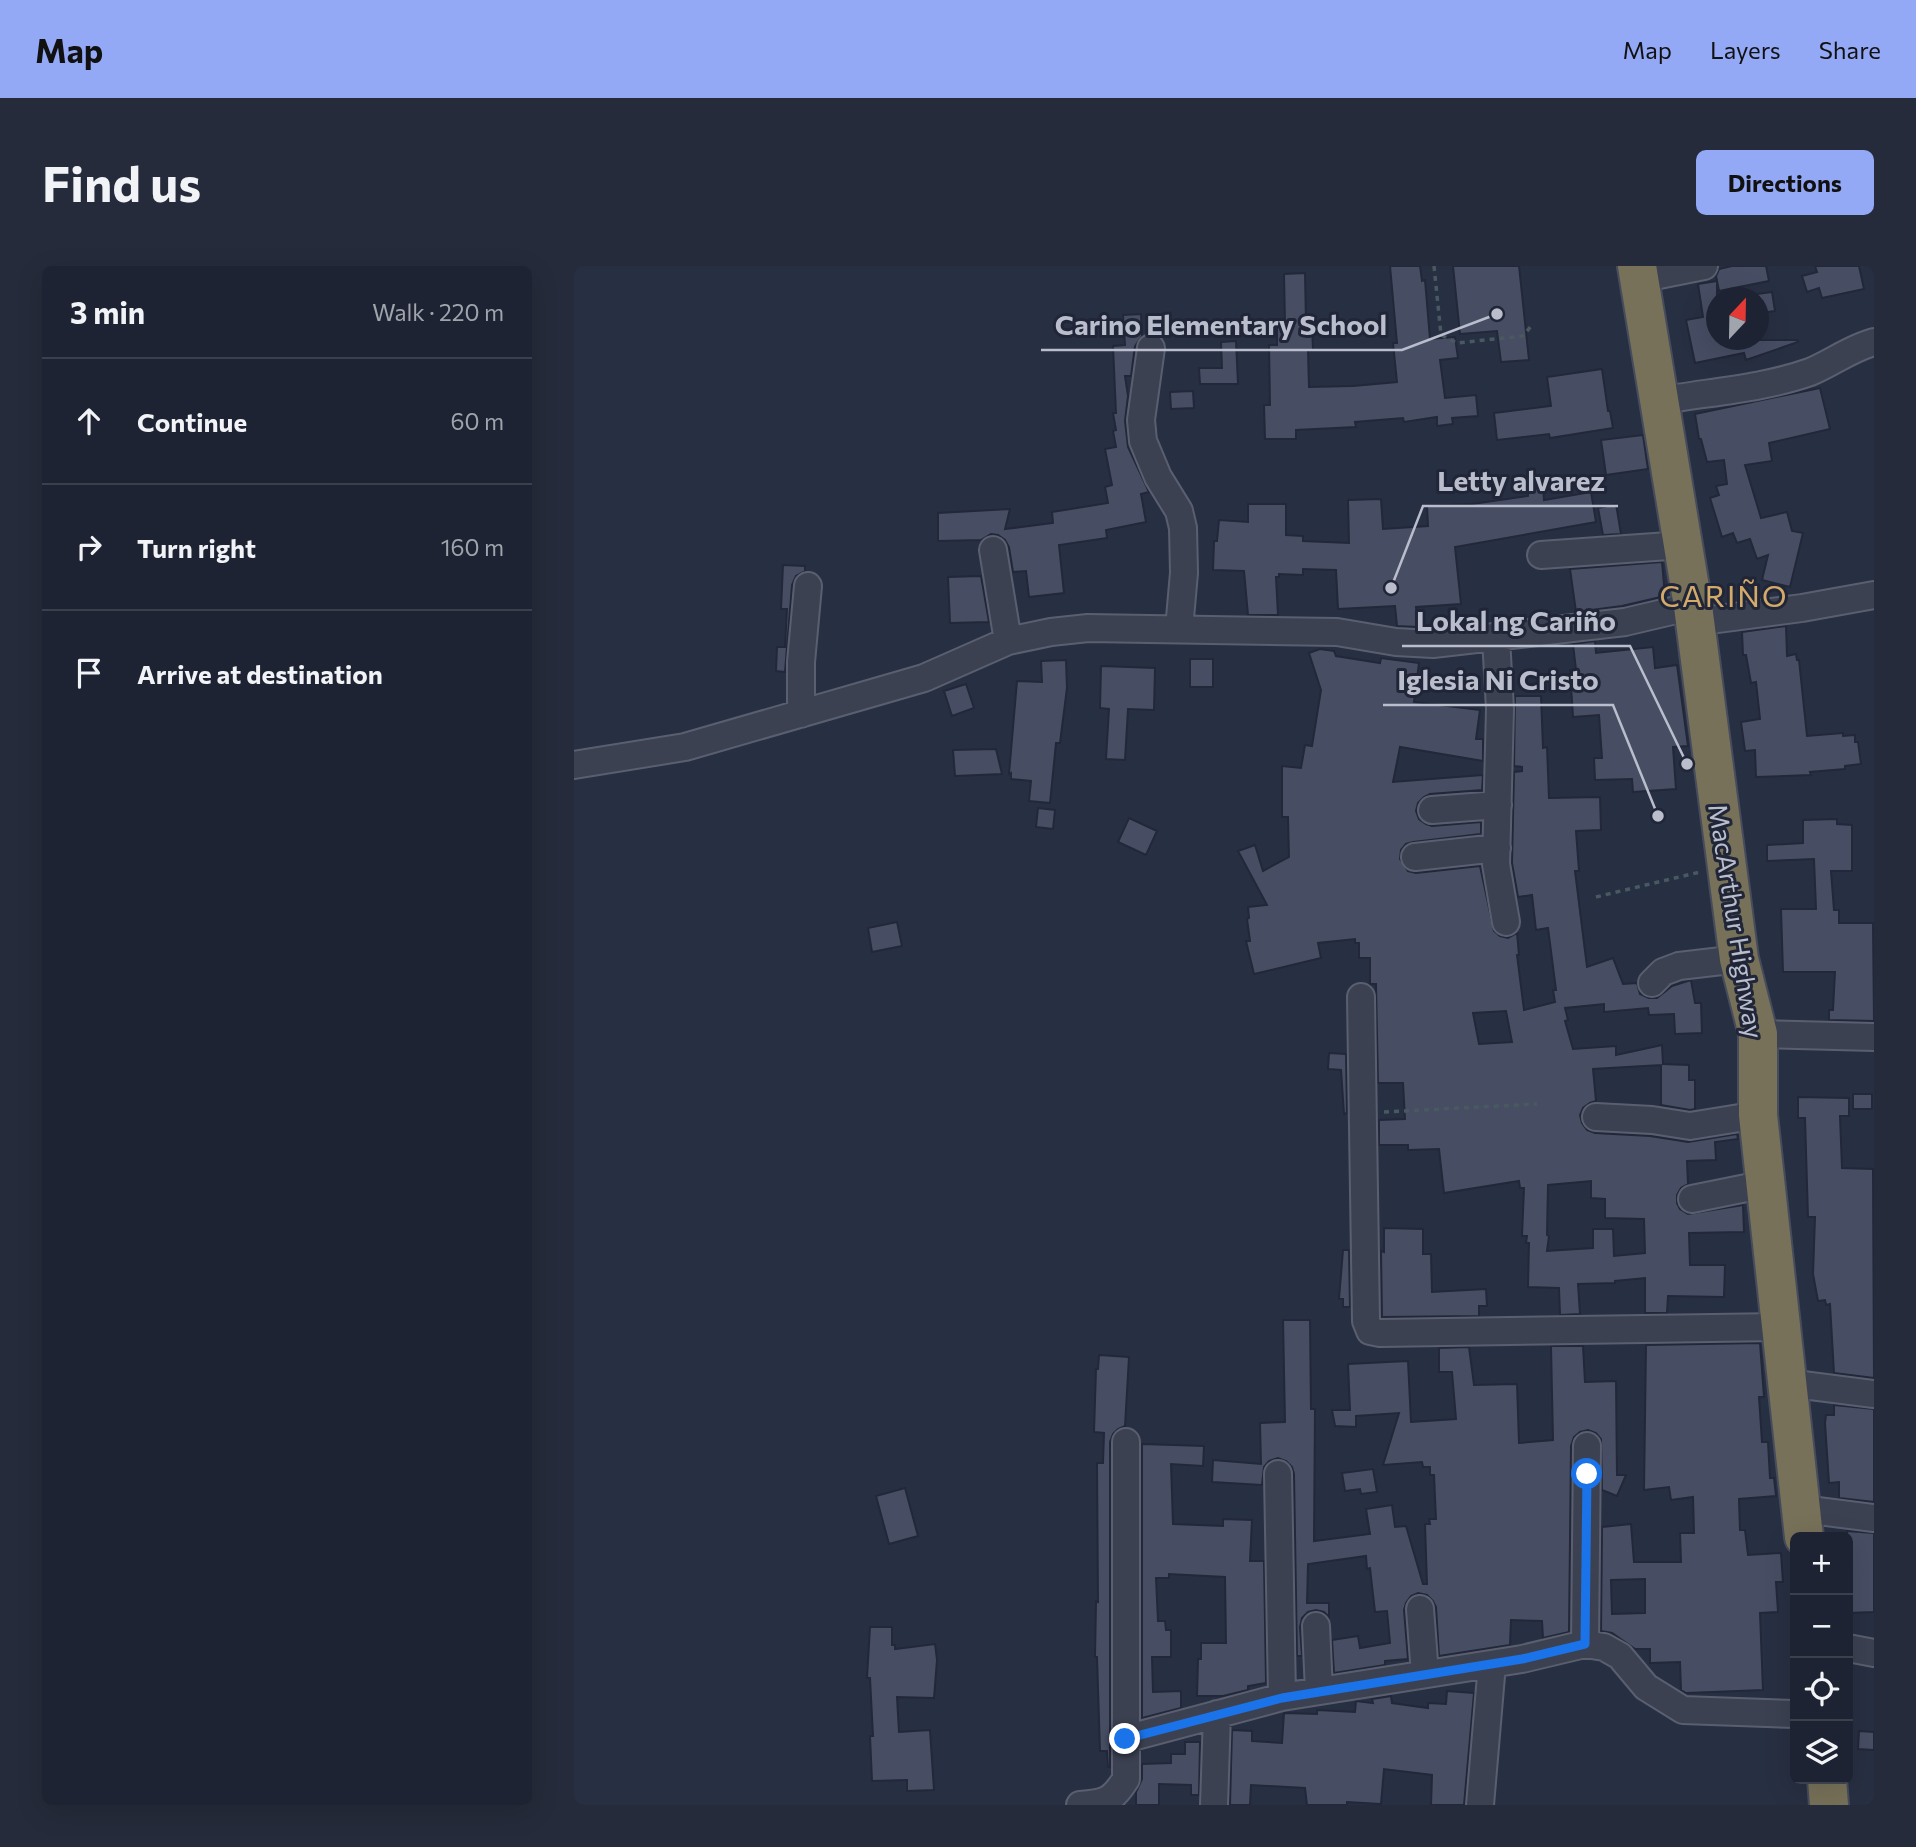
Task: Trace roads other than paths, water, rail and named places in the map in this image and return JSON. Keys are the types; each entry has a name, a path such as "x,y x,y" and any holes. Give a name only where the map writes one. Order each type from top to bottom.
{"highway":[{"name":"MacArthur Highway","path":"1638,272 1694,614 1740,959 1758,1034 1758,1115 1803,1523"},
{"path":"1827,1784 1829,1805"}],"street":[{"path":"1638,272 1704,266"},
{"path":"1659,401 1770,382 1810,371 1861,345 1874,342"},
{"path":"1151,348 1141,420 1143,441 1158,477 1179,511 1183,528 1184,573 1179,629"},
{"path":"1541,555 1683,545"},
{"path":"993,550 1008,641"},
{"path":"801,714 801,662 808,586"},
{"path":"574,765 685,747 924,678 1008,641 1051,632 1088,628 1336,632 1396,642 1433,644 1694,614 1802,608 1873,598"},
{"path":"1496,638 1500,709 1496,864 1506,922"},
{"path":"1432,810 1498,805"},
{"path":"1415,858 1497,848"},
{"path":"1652,983 1663,972 1679,967 1740,959"},
{"path":"1361,997 1366,1321 1370,1331 1782,1327"},
{"path":"1758,1034 1874,1037"},
{"path":"1596,1117 1652,1120 1689,1126 1758,1115"},
{"path":"1692,1199 1766,1184"},
{"path":"1787,1383 1874,1394"},
{"path":"1080,1805 1098,1804 1114,1798 1126,1779 1126,1442"},
{"path":"1585,1644 1587,1446"},
{"path":"1278,1474 1282,1698"},
{"path":"1803,1523 1874,1518"},
{"path":"1420,1609 1425,1674"},
{"path":"1316,1626 1319,1691"},
{"path":"1125,1739 1282,1698 1492,1664 1585,1644 1604,1647 1620,1656 1646,1687 1683,1710 1790,1714"},
{"path":"1853,1649 1874,1653"},
{"path":"1479,1805 1492,1664"},
{"path":"1214,1805 1217,1714"}],"place":[{"name":"Carino Elementary School","path":"1497,314"},
{"name":"Letty alvarez","path":"1391,588"},
{"name":"Lokal ng Cariño","path":"1687,764"},
{"name":"Iglesia Ni Cristo","path":"1658,816"}],"district":[{"name":"CARIÑO","path":"1724,594"}]}
